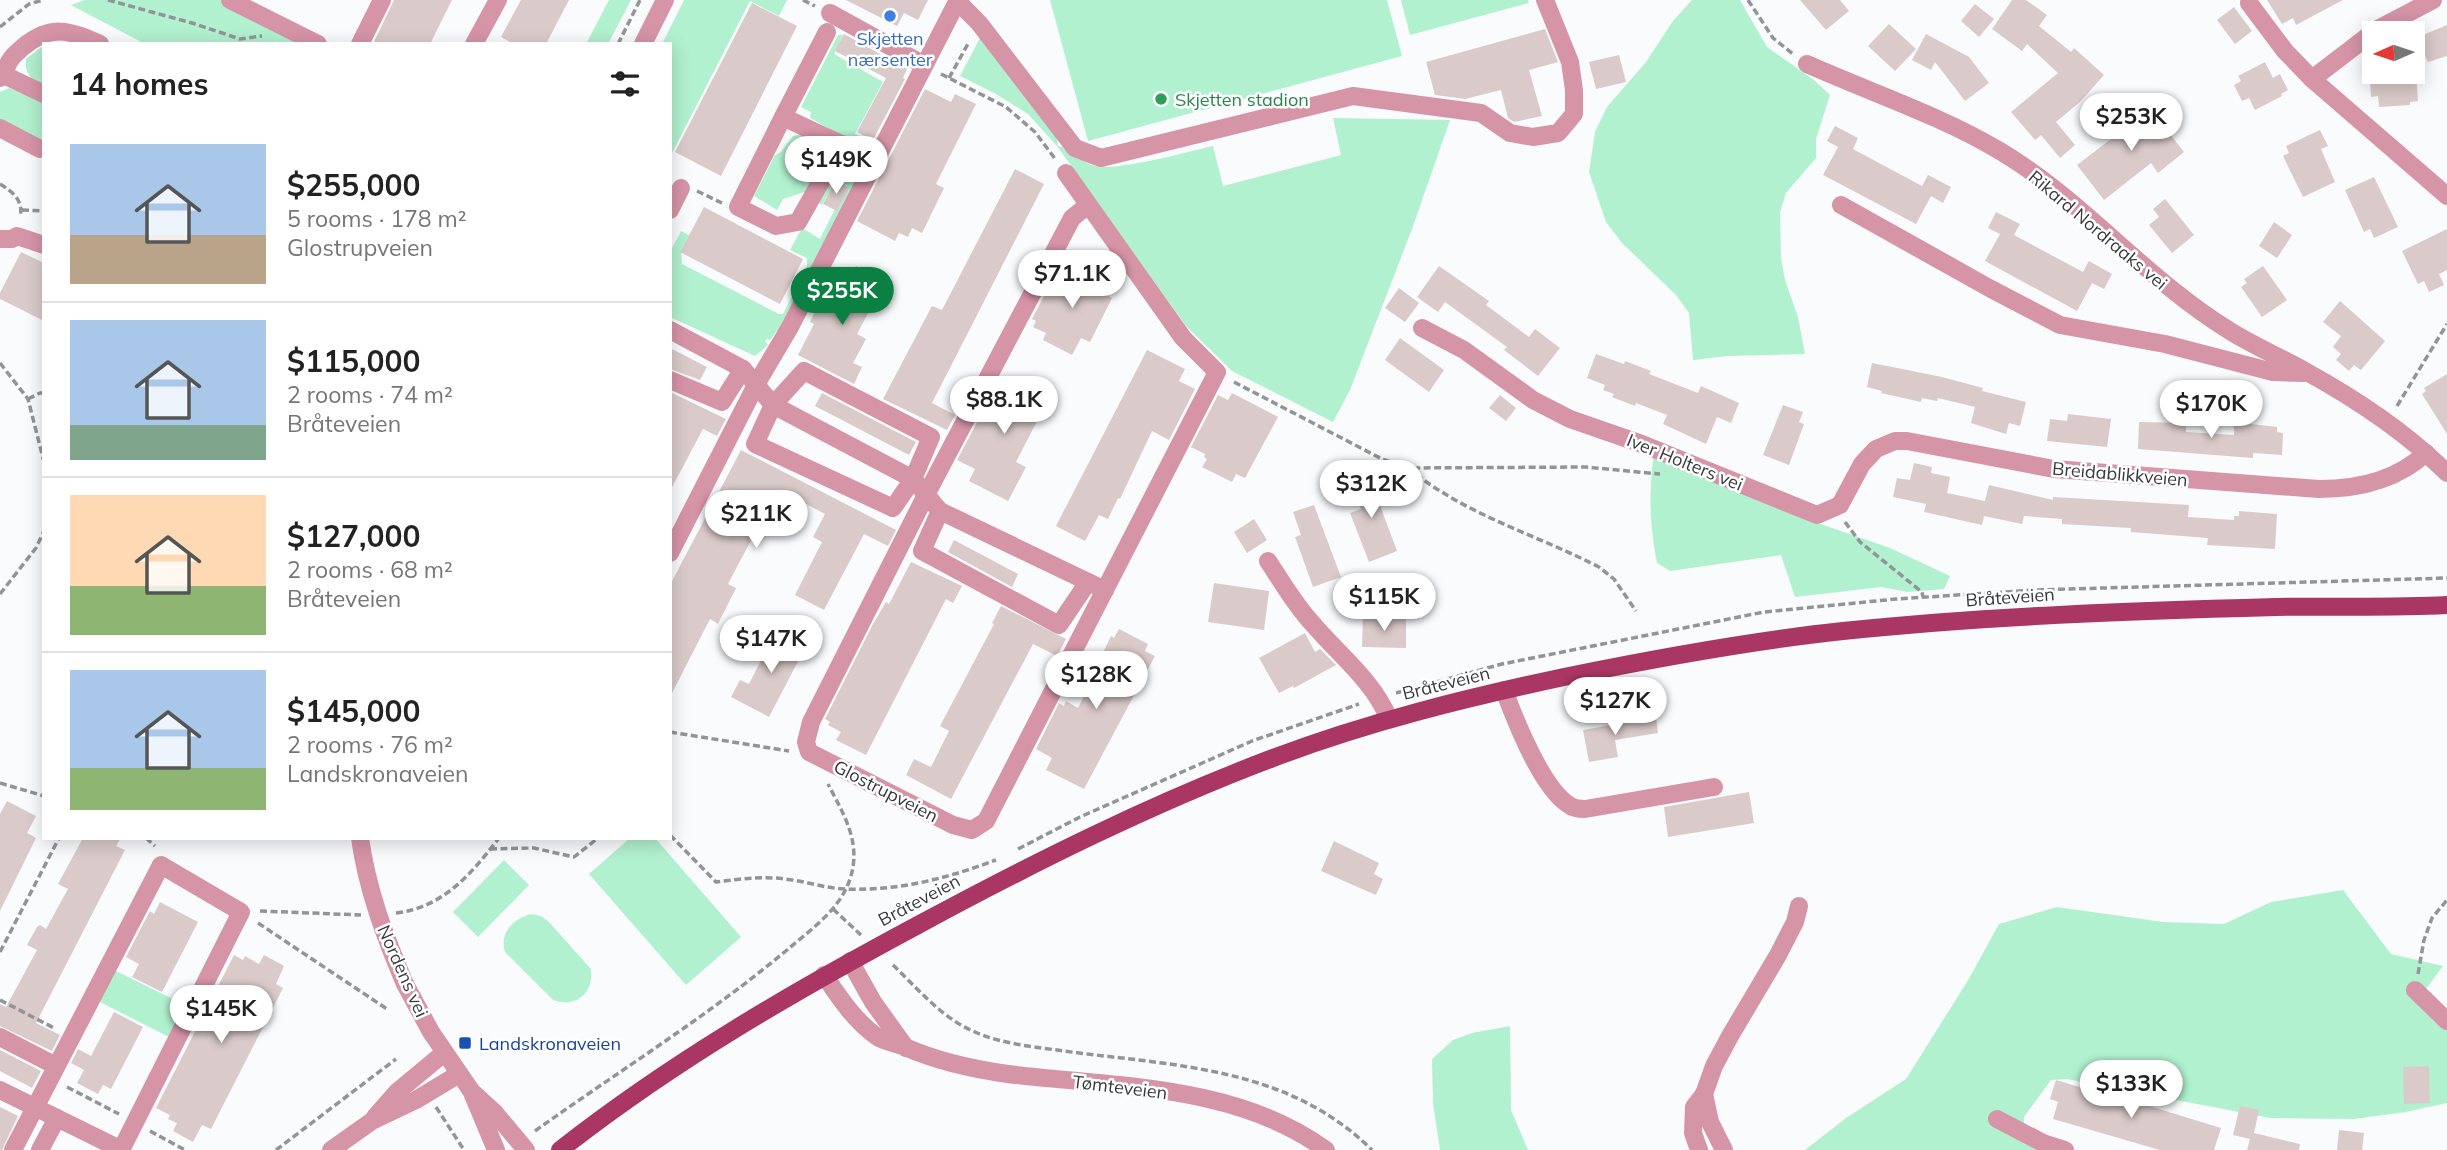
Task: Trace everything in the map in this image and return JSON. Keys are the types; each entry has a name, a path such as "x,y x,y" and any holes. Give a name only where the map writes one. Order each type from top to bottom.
{"main road":[{"name":"Bråteveien","path":"560,1150 696,1052 824,975 1024,869 1162,803 1278,756 1389,719 1504,690 1685,653 1847,631 2006,618 2159,610 2447,605"}],"street":[{"path":"229,0 314,42"},
{"path":"361,42 382,0"},
{"path":"475,42 498,0"},
{"path":"644,42 666,0"},
{"path":"672,549 958,1 979,23 1075,148 1101,158 1353,96 1481,113 1510,133 1532,137 1558,133 1574,114 1574,90 1570,62 1545,0"},
{"path":"2312,79 2376,30 2432,0"},
{"path":"2249,3 2285,51 2312,79 2447,196"},
{"path":"830,13 924,65"},
{"path":"42,93 2,76 11,57 35,37 59,30 79,34 96,42"},
{"path":"827,32 738,206 776,226 798,222 842,144"},
{"name":"Rikard Nordraaks vei","path":"1807,64 1921,110 2001,152 2056,191 2170,290 2230,331 2307,372 2386,423 2426,453 2447,473"},
{"path":"783,117 875,160"},
{"path":"0,128 40,149"},
{"path":"1066,173 1183,338 1217,372"},
{"path":"672,208 689,189"},
{"path":"813,754 806,742 811,722 926,495 1072,218 1088,205"},
{"path":"1841,205 2060,325 2165,344 2273,372 2307,372"},
{"path":"9,237 42,245"},
{"name":"Iver Holters vei","path":"1422,328 1464,350 1549,409 1570,419 1631,440 1817,516 1840,505"},
{"path":"672,331 743,369 774,405 913,479 940,511 1105,590"},
{"path":"672,381 722,402 743,369"},
{"path":"804,371 931,437 913,479 893,508 755,444 774,405 804,371"},
{"name":"Glostrupveien","path":"813,754 953,825 972,830 986,821 1217,372"},
{"name":"Breidablikkveien","path":"1840,505 1868,456 1885,444 1895,441 1908,441 2054,469 2319,489 2346,488 2374,482 2403,471 2426,453"},
{"path":"940,511 922,551 1059,625 1088,582"},
{"path":"1268,561 1311,623 1354,667 1378,698 1389,719"},
{"path":"1504,690 1536,761 1558,795 1569,805 1585,809 1714,787"},
{"name":"Nordens vei","path":"359,840 383,928 405,984 458,1074 472,1092 495,1112 526,1150"},
{"path":"0,1090 35,1107 58,1118 121,1150 241,912 161,865 35,1107 11,1147"},
{"path":"1699,1150 1693,1133 1694,1107 1704,1094 1725,1046 1795,922 1799,906"},
{"path":"850,961 881,1014 906,1048"},
{"name":"Tømteveien","path":"824,975 862,1025 878,1038 937,1060 972,1069 1183,1094 1227,1103 1277,1121 1326,1150"},
{"path":"2415,990 2447,1021"},
{"path":"0,1037 56,1066"},
{"path":"372,1121 397,1092 444,1053"},
{"path":"331,1150 372,1121 416,1100 458,1074"},
{"name":"Nordens vei","path":"472,1092 496,1150"},
{"path":"1704,1094 1710,1122 1724,1150"},
{"path":"40,1150 58,1118"},
{"path":"1997,1119 2043,1143 2065,1150"}],"path":[{"path":"0,27 29,4 43,0"},
{"path":"108,0 240,39 256,39 269,34 278,25"},
{"path":"619,42 640,0"},
{"path":"1748,0 1773,38 1807,64"},
{"path":"924,65 1006,107 1035,132 1066,173"},
{"path":"0,184 12,191 20,201 22,211 9,237"},
{"path":"689,189 725,204"},
{"path":"22,211 42,211"},
{"path":"2386,423 2447,324"},
{"path":"0,363 29,399 42,454"},
{"path":"1217,372 1382,459 1408,468 1434,488 1482,516 1599,567 1614,579 1636,611"},
{"path":"29,399 42,393"},
{"path":"1408,468 1585,467 1619,468 1668,475"},
{"path":"1840,505 1842,518 1860,542 1922,592 1923,597"},
{"path":"0,594 36,548 42,535"},
{"path":"2437,579 2447,578"},
{"path":"535,1131 739,988 833,909 846,889 855,858 854,842 849,826 813,754 672,732"},
{"path":"0,783 42,795"},
{"path":"672,837 716,882 753,877 787,879 846,889"},
{"path":"0,952 58,840"},
{"path":"491,849 534,848 574,857 595,840"},
{"path":"2415,990 2424,940 2432,918 2447,900"},
{"path":"833,909 861,935"},
{"path":"241,912 387,1009"},
{"path":"893,965 937,1007 975,1032 999,1040 1196,1068 1254,1081 1316,1107 1352,1131 1372,1150"},
{"path":"0,1000 71,1037"},
{"path":"276,1150 396,1059"},
{"path":"435,1106 464,1150"}],"green space":[{"path":"85,0 227,0 299,42 141,42 71,5"},
{"path":"609,0 631,0 609,42 587,42"},
{"path":"684,0 787,0 779,16 750,1 672,153 672,42 663,42"},
{"name":"Skjetten stadion","path":"1050,0 1387,0 1402,56 1088,141"},
{"path":"1401,0 1528,0 1529,3 1410,35"},
{"path":"1692,0 1740,0 1767,47 1814,80 1830,95 1816,139 1816,158 1786,193 1780,212 1781,258 1785,280 1798,317 1805,354 1727,356 1693,360 1689,313 1676,295 1622,243 1606,222 1589,172 1595,132 1607,107 1646,62 1673,21"},
{"path":"838,35 843,35 834,54 883,82 855,134 876,145 859,143 842,136 810,118 811,112 801,107"},
{"path":"981,36 1057,134 1058,146 1095,166 1120,166 1213,146 1223,186 1341,155 1333,118 1450,120 1412,229 1350,390 1333,422 1232,371 1186,326 1057,146 1028,114 960,76"},
{"path":"42,47 42,85 30,76 26,69 26,59"},
{"path":"9,88 42,101 42,141 0,119 0,92"},
{"path":"806,133 832,146 811,190 783,199 777,210 754,196 775,155 781,152 793,136"},
{"path":"850,156 862,164 864,169 784,321 770,340 765,341 768,345 755,356 672,318 672,248 681,231 689,235 681,250 682,264 783,314 807,266 807,258 790,250 802,228 820,239 848,183 846,186 835,180 822,205 817,202 832,173 840,176 835,172 841,160"},
{"path":"1654,451 1815,522 1890,548 1950,576 1944,589 1908,592 1881,587 1795,597 1781,555 1670,571 1657,563 1652,533"},
{"path":"628,840 657,840 741,937 686,985 589,874"},
{"path":"504,860 529,885 478,937 453,912"},
{"path":"2343,890 2391,954 2443,966 2420,997 2447,1016 2447,1103 2354,1119 2270,1118 2067,1079 2051,1080 2024,1117 2024,1136 2061,1150 1805,1150 1846,1118 1906,1079 1967,982 1999,924 2057,907 2163,922 2224,924 2271,902"},
{"path":"531,914 541,916 549,922 591,969 590,985 576,1000 553,1000 505,952 504,939 509,928 519,919"},
{"path":"114,970 187,1006 171,1038 98,1001"},
{"path":"1510,1026 1511,1110 1528,1150 1440,1150 1433,1103 1432,1059 1453,1040 1472,1033"}],"building":[{"path":"394,0 452,0 431,42 374,42"},
{"path":"521,0 569,0 547,42 510,42 501,37"},
{"name":"Skjetten nærsenter","path":"846,0 928,0 918,20 904,13 897,26"},
{"path":"1800,0 1840,0 1849,11 1826,30"},
{"path":"2012,0 2026,0 2047,15 2039,26 2071,52 2074,48 2104,75 2080,102 2056,122 2075,145 2060,158 2041,135 2035,140 2011,112 2058,73 2027,44 2022,51 1992,29"},
{"path":"2267,0 2343,0 2296,25 2293,18 2282,24"},
{"path":"752,3 797,26 721,176 675,152"},
{"path":"1975,4 1994,19 1979,37 1961,21"},
{"path":"2234,7 2252,31 2235,44 2217,20"},
{"path":"1889,24 1916,49 1895,71 1868,46"},
{"path":"2447,25 2447,56 2428,62 2426,34"},
{"path":"1545,29 1558,62 1529,70 1542,116 1514,122 1508,118 1501,90 1465,99 1435,95 1426,62"},
{"path":"844,34 907,69 903,78 905,79 873,140 857,132 886,78 835,51"},
{"path":"1926,34 1969,57 1989,83 1965,101 1935,62 1931,70 1912,60"},
{"path":"1619,55 1626,82 1596,89 1589,62"},
{"path":"2265,62 2273,78 2280,74 2288,90 2255,110 2249,98 2242,101 2234,85 2241,81 2238,76"},
{"path":"2370,84 2417,84 2418,101 2410,102 2410,105 2379,107 2378,96 2371,97"},
{"path":"925,89 951,102 955,94 976,104 936,184 944,188 922,233 912,228 908,237 899,233 895,241 857,221"},
{"path":"2148,106 2184,152 2158,173 2151,163 2104,200 2077,165 2124,129 2121,125"},
{"path":"1835,126 1858,138 1853,149 1922,186 1928,175 1951,187 1943,203 1931,196 1916,224 1823,175 1838,147 1827,141"},
{"path":"2320,130 2328,146 2321,149 2335,182 2303,197 2283,156 2289,153 2286,146"},
{"path":"1015,169 1044,184 932,403 955,415 947,430 883,399 932,306 942,310"},
{"path":"2374,177 2398,227 2374,238 2370,229 2364,232 2345,190"},
{"path":"835,180 849,188 837,211 823,204"},
{"path":"2165,199 2194,235 2172,253 2149,225 2159,217 2153,209"},
{"path":"704,207 803,259 780,304 680,252"},
{"path":"1996,212 2020,224 2014,235 2083,272 2089,261 2112,274 2104,289 2092,283 2077,311 1985,261 2000,234 1988,228"},
{"path":"2274,222 2292,235 2277,258 2259,246"},
{"path":"2447,229 2447,270 2439,274 2444,285 2429,292 2424,281 2418,284 2402,251"},
{"path":"21,252 42,262 42,320 0,299 0,293"},
{"path":"856,266 885,281 857,334 866,339 853,363 862,367 854,384 798,355 814,324 810,322 819,303 833,310"},
{"path":"1439,266 1489,301 1486,305 1529,337 1535,329 1560,348 1538,376 1504,350 1507,347 1445,302 1438,312 1417,297"},
{"path":"2263,266 2287,300 2262,317 2241,287 2247,283 2244,279"},
{"path":"1079,269 1108,284 1104,293 1112,298 1090,342 1081,338 1072,355 1043,340 1046,333 1033,327 1036,321 1032,319 1056,273 1059,275 1062,271 1075,278"},
{"path":"1399,288 1419,303 1405,322 1385,308"},
{"path":"2340,301 2385,341 2361,370 2354,365 2349,371 2336,360 2341,354 2333,347 2341,336 2323,322"},
{"path":"1400,338 1444,370 1429,392 1385,360"},
{"path":"672,349 707,367 700,380 672,370"},
{"path":"1147,350 1185,369 1179,381 1195,389 1169,440 1152,431 1108,519 1099,515 1085,541 1056,526"},
{"path":"1596,354 1624,364 1625,361 1651,371 1649,374 1698,393 1701,386 1739,403 1731,423 1717,417 1706,444 1663,424 1667,415 1612,397 1614,394 1603,390 1605,385 1587,378"},
{"path":"1872,363 1942,377 2026,402 2020,426 2009,423 2006,434 1971,423 1975,407 1938,398 1937,401 1922,398 1921,402 1881,393 1882,391 1867,387"},
{"path":"2447,374 2447,434 2422,394 2426,391 2424,388"},
{"path":"1000,379 1010,379 1028,389 1033,380 1053,390 1016,462 1026,467 1008,501 969,481 975,469 957,460"},
{"path":"672,393 726,419 717,436 703,429 672,487"},
{"path":"822,393 916,442 909,455 815,406"},
{"path":"1232,393 1278,417 1245,478 1236,474 1232,482 1202,467 1207,459 1205,454 1191,447 1218,395 1228,400"},
{"path":"1500,395 1516,408 1506,421 1489,408"},
{"path":"1783,405 1803,412 1799,422 1804,424 1789,465 1763,455"},
{"path":"2068,414 2111,419 2107,447 2047,441 2050,419 2067,421"},
{"path":"2139,422 2186,423 2186,432 2234,435 2234,422 2277,427 2277,432 2283,433 2282,455 2253,453 2253,458 2138,449"},
{"path":"741,450 896,530 888,546 864,534 824,610 795,595 822,542 813,537 825,514 778,489 728,584 736,588 718,624 710,619 672,693 672,581"},
{"path":"1914,463 1932,467 1931,473 1950,477 1947,493 1985,501 1989,485 2053,500 2053,497 2189,505 2188,517 2234,520 2234,516 2239,516 2239,511 2277,514 2275,549 2207,545 2208,538 2131,532 2131,528 2062,524 2062,519 2024,516 2022,524 1984,516 1982,525 1924,512 1926,504 1893,497 1897,478 1910,480"},
{"path":"1371,473 1379,494 1376,495 1397,551 1369,562 1350,513 1361,509 1350,481"},
{"path":"1314,505 1341,577 1313,587 1295,537 1301,535 1293,512"},
{"path":"1254,519 1267,540 1247,553 1234,532"},
{"path":"954,540 1018,574 1012,587 948,552"},
{"path":"911,562 962,586 953,603 946,599 866,755 836,740 841,732 828,725 830,722 825,719 873,624 886,602 889,604"},
{"path":"1214,583 1269,591 1264,630 1208,622"},
{"path":"1001,606 1066,639 1057,656 1033,644 951,799 906,775 914,759 931,767 949,731 940,726"},
{"path":"1363,617 1406,618 1406,648 1362,647"},
{"path":"1119,629 1148,644 1145,651 1155,656 1084,789 1046,770 1052,758 1036,749 1059,703 1064,706 1066,701 1078,708 1105,655 1103,653 1111,636 1114,638"},
{"path":"776,631 806,646 769,717 731,697 740,680 749,684"},
{"path":"1305,633 1315,652 1320,649 1336,665 1294,688 1293,686 1279,693 1259,658"},
{"path":"1656,717 1658,733 1615,740 1618,757 1589,762 1583,730"},
{"path":"1749,792 1754,823 1668,837 1664,807"},
{"path":"7,801 36,816 27,833 36,838 0,911 0,814"},
{"path":"82,840 120,840 116,846 125,850 36,1023 60,1035 52,1051 0,1026 0,1004 6,1007 37,950 27,945 37,927 40,925 46,929 68,889 58,884"},
{"path":"1334,841 1379,863 1374,874 1383,879 1376,895 1321,871"},
{"path":"160,902 198,922 162,992 132,977 139,964 126,957 150,911 154,914"},
{"path":"234,955 243,960 245,956 259,964 264,955 284,966 276,984 283,988 211,1129 202,1125 193,1142 173,1131 177,1123 168,1119 170,1115 156,1108"},
{"path":"114,1012 143,1027 111,1089 103,1085 98,1094 77,1083 84,1070 71,1063 78,1049 91,1056"},
{"path":"0,1050 41,1071 32,1088 0,1071"},
{"path":"2429,1066 2430,1103 2404,1104 2403,1067"},
{"path":"2056,1080 2119,1099 2120,1095 2221,1128 2214,1150 2160,1150 2053,1119 2058,1102 2050,1099"},
{"path":"2240,1106 2259,1110 2254,1133 2300,1144 2299,1150 2247,1150 2250,1139 2233,1135"},
{"path":"0,1107 18,1116 2,1150 0,1150"},
{"path":"2339,1130 2364,1133 2362,1150 2337,1150"}],"place":[{"name":"Skjetten nærsenter","path":"890,16"},
{"name":"Skjetten stadion","path":"1161,99"},
{"name":"Landskronaveien","path":"465,1043"}]}
